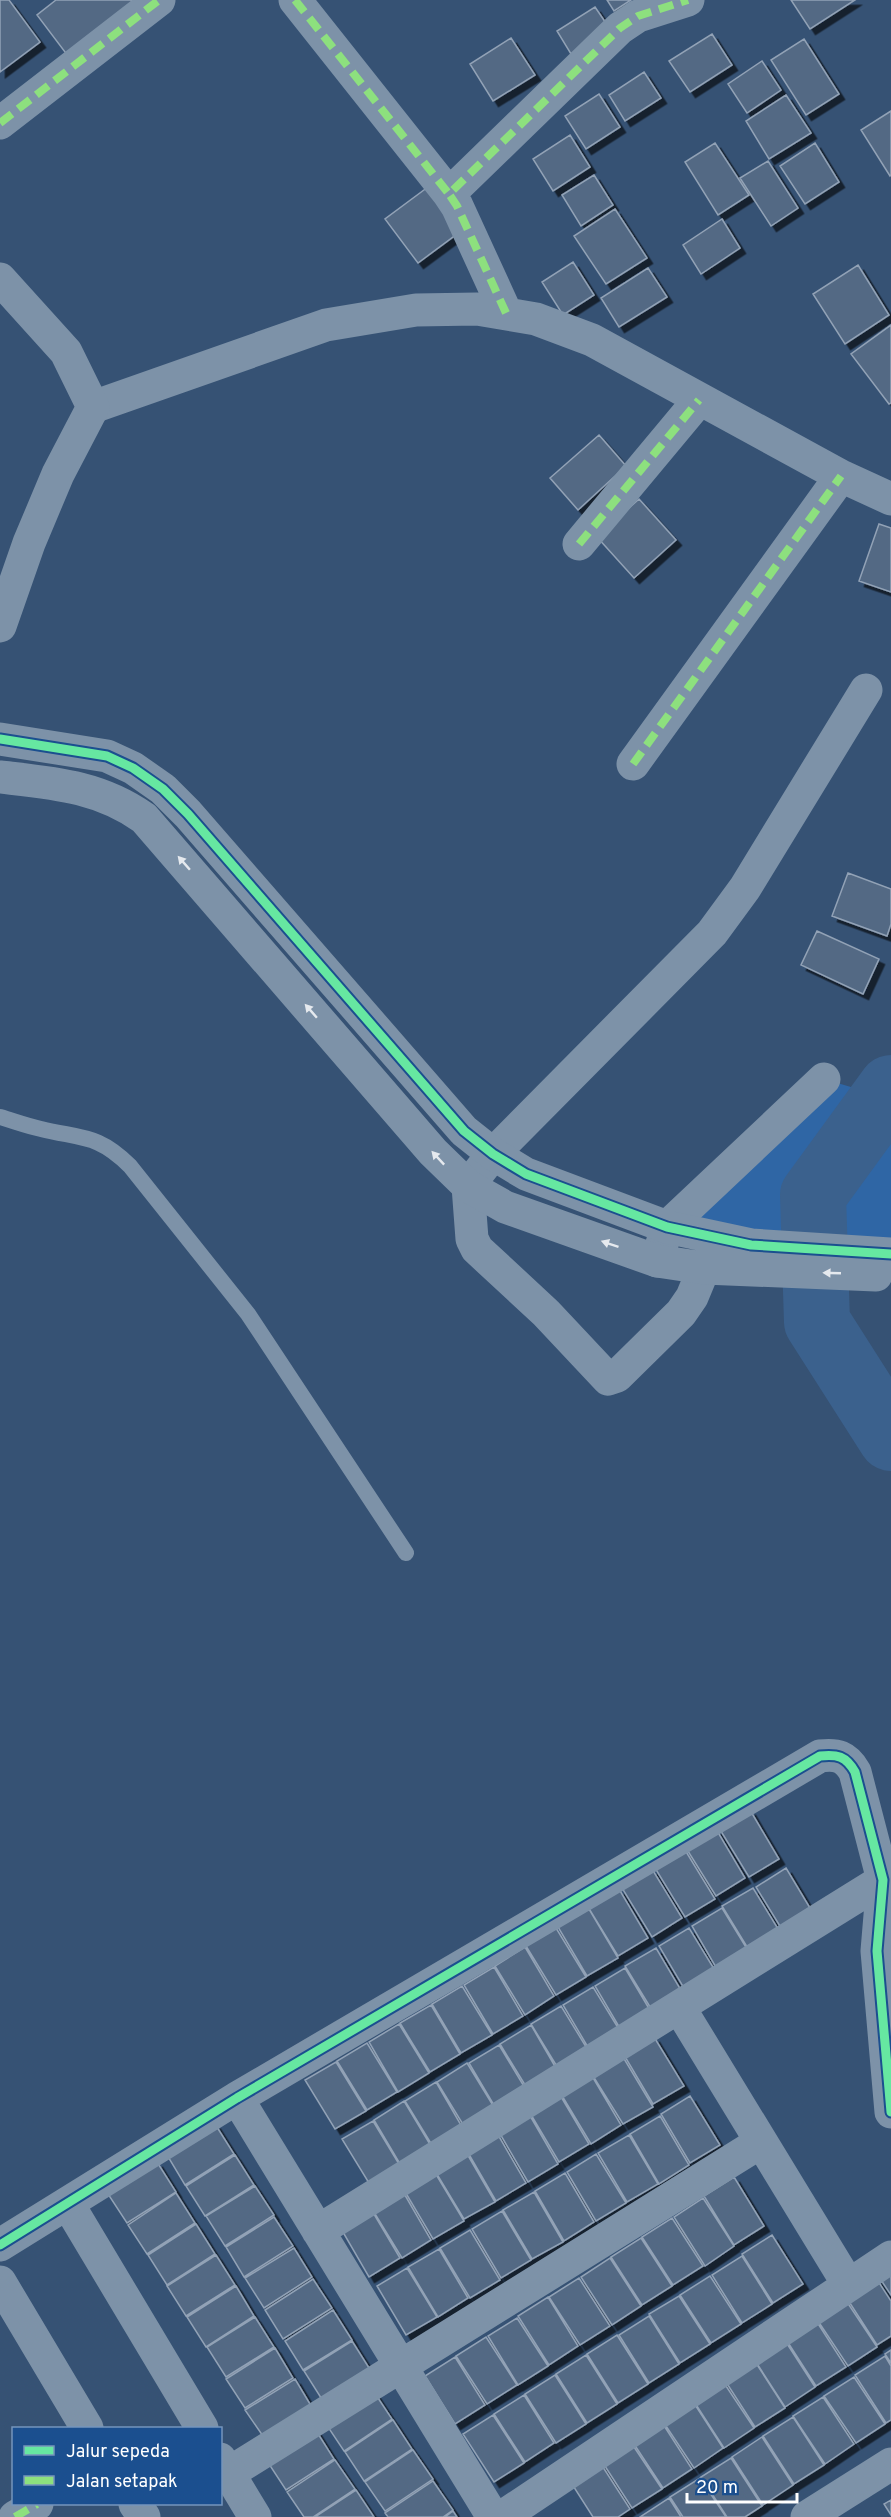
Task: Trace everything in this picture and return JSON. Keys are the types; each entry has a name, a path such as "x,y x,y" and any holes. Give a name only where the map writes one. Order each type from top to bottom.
{"street":[{"path":"0,123 159,0"},
{"path":"295,0 449,194 457,206 506,313"},
{"path":"449,194 620,28 638,16 688,0"},
{"path":"0,279 66,352 93,407"},
{"path":"0,626 58,474 93,407 326,325 416,310 477,309 506,313 536,320 592,340 841,477 891,499"},
{"path":"579,544 699,400"},
{"path":"633,765 841,477"},
{"path":"704,1268 692,1297 681,1312 617,1376 608,1379 546,1313 477,1249 472,1239 468,1186 493,1154 712,933 745,888 866,690"},
{"path":"0,739 107,756 148,778 188,814 464,1131 493,1154 526,1174 750,1257 891,1268"},
{"path":"92,792 107,756"},
{"path":"0,777 61,784 92,792 123,803 144,818 433,1152 468,1186 506,1207 657,1261 704,1268 750,1257"},
{"path":"657,1261 667,1227 824,1079"},
{"path":"0,2245 237,2098 820,1756 838,1755 846,1760 855,1772 883,1880 877,1951 891,2112"},
{"path":"318,2230 883,1880"},
{"path":"679,2007 848,2284"},
{"path":"237,2098 493,2517"},
{"path":"255,2517 225,2466 401,2367 761,2142"},
{"path":"68,2204 201,2427"},
{"path":"502,2517 891,2256"},
{"path":"0,2282 86,2427"},
{"path":"807,2517 891,2464"},
{"path":"15,2517 35,2505"}],"lane":[{"path":"0,1117 42,1129 90,1138 106,1145 130,1166 248,1314 406,1553"}],"shaded area":[{"path":"891,1056 891,1254 667,1227 824,1079 871,1093"}],"building":[{"path":"0,0 9,0 40,42 0,72"},
{"path":"56,0 131,0 134,4 68,56 37,15"},
{"path":"607,0 631,0 614,11"},
{"path":"791,0 855,0 810,29"},
{"path":"595,7 610,29 571,54 557,31"},
{"path":"712,34 732,65 690,92 669,61"},
{"path":"511,38 535,75 493,101 470,64"},
{"path":"804,39 839,94 806,115 771,60"},
{"path":"762,61 781,90 747,113 728,84"},
{"path":"644,72 661,98 625,121 609,95"},
{"path":"599,94 620,127 586,149 565,116"},
{"path":"786,95 811,133 769,159 746,121"},
{"path":"891,111 891,175 890,176 861,130"},
{"path":"570,135 590,167 553,191 533,159"},
{"path":"715,143 749,195 718,215 685,162"},
{"path":"815,143 839,182 805,204 780,166"},
{"path":"768,161 798,208 771,226 740,178"},
{"path":"594,175 613,205 581,226 562,195"},
{"path":"428,187 461,231 418,263 385,219"},
{"path":"615,209 647,258 606,284 574,236"},
{"path":"722,219 740,248 701,274 683,245"},
{"path":"573,262 594,295 563,315 542,282"},
{"path":"858,265 889,315 845,344 813,294"},
{"path":"648,268 667,297 619,327 601,298"},
{"path":"891,325 891,403 889,404 851,354"},
{"path":"599,435 626,466 578,510 550,478"},
{"path":"639,499 676,540 634,578 597,537"},
{"path":"879,524 891,528 891,592 859,581"},
{"path":"848,873 891,889 891,924 887,936 832,916"},
{"path":"817,931 879,959 863,994 801,965"},
{"path":"750,1810 779,1859 749,1877 719,1828"},
{"path":"716,1829 745,1878 716,1896 686,1848"},
{"path":"685,1850 715,1899 685,1917 655,1868"},
{"path":"786,1868 816,1918 786,1936 756,1887"},
{"path":"652,1869 682,1918 652,1937 622,1888"},
{"path":"753,1888 783,1937 752,1955 722,1906"},
{"path":"619,1889 648,1938 618,1956 588,1907"},
{"path":"722,1908 752,1957 721,1976 692,1926"},
{"path":"589,1909 618,1958 587,1976 558,1927"},
{"path":"556,1928 586,1977 556,1995 526,1946"},
{"path":"689,1928 719,1977 688,1995 659,1946"},
{"path":"525,1947 554,1996 525,2015 495,1966"},
{"path":"656,1948 685,1997 655,2015 625,1966"},
{"path":"494,1967 523,2016 493,2034 464,1985"},
{"path":"625,1968 654,2017 624,2035 595,1986"},
{"path":"462,1986 492,2035 461,2053 432,2004"},
{"path":"593,1987 623,2036 592,2054 563,2005"},
{"path":"431,2005 460,2054 430,2072 400,2023"},
{"path":"561,2006 591,2055 561,2073 531,2024"},
{"path":"399,2024 429,2073 398,2092 369,2042"},
{"path":"531,2025 560,2075 530,2093 500,2044"},
{"path":"654,2037 684,2086 653,2104 624,2055"},
{"path":"367,2043 397,2092 367,2110 337,2061"},
{"path":"499,2045 528,2093 498,2112 469,2063"},
{"path":"623,2057 653,2107 623,2124 593,2076"},
{"path":"336,2062 366,2111 335,2129 305,2080"},
{"path":"467,2063 497,2112 467,2131 437,2082"},
{"path":"592,2076 621,2125 591,2144 561,2094"},
{"path":"436,2082 465,2132 435,2150 405,2101"},
{"path":"560,2095 589,2144 559,2162 530,2113"},
{"path":"690,2096 720,2145 690,2163 661,2114"},
{"path":"404,2101 434,2151 403,2169 374,2120"},
{"path":"529,2114 558,2164 528,2182 499,2132"},
{"path":"660,2116 689,2165 659,2184 630,2134"},
{"path":"373,2121 402,2169 372,2188 342,2139"},
{"path":"215,2124 234,2154 185,2185 167,2155"},
{"path":"497,2133 526,2183 496,2201 467,2151"},
{"path":"629,2135 658,2184 627,2202 598,2153"},
{"path":"466,2152 495,2202 464,2219 435,2171"},
{"path":"596,2154 626,2203 596,2221 567,2172"},
{"path":"235,2155 254,2185 205,2216 186,2186"},
{"path":"157,2162 176,2192 127,2223 108,2194"},
{"path":"434,2171 464,2221 433,2239 404,2190"},
{"path":"565,2173 594,2222 564,2241 535,2191"},
{"path":"734,2177 764,2226 734,2245 704,2196"},
{"path":"255,2186 274,2215 225,2246 206,2216"},
{"path":"402,2190 431,2240 402,2258 372,2209"},
{"path":"534,2192 563,2242 532,2259 503,2210"},
{"path":"176,2193 195,2223 147,2254 128,2225"},
{"path":"703,2198 734,2246 705,2266 674,2217"},
{"path":"371,2209 400,2258 369,2277 340,2227"},
{"path":"502,2211 531,2260 501,2278 472,2229"},
{"path":"274,2217 293,2246 244,2277 226,2247"},
{"path":"672,2218 703,2266 673,2285 642,2237"},
{"path":"196,2224 215,2254 167,2285 148,2255"},
{"path":"470,2230 500,2280 470,2298 440,2248"},
{"path":"772,2235 803,2284 773,2303 742,2254"},
{"path":"641,2238 672,2286 642,2305 611,2257"},
{"path":"294,2248 312,2277 264,2308 245,2278"},
{"path":"439,2249 468,2298 438,2317 408,2267"},
{"path":"216,2255 235,2285 186,2316 167,2286"},
{"path":"742,2256 772,2304 742,2323 712,2275"},
{"path":"610,2258 641,2306 612,2325 581,2277"},
{"path":"407,2268 437,2317 406,2335 377,2286"},
{"path":"891,2268 891,2295 879,2277"},
{"path":"710,2276 741,2324 711,2343 680,2295"},
{"path":"579,2278 610,2326 580,2345 549,2297"},
{"path":"876,2278 891,2301 891,2336 877,2345 846,2297"},
{"path":"313,2279 332,2308 283,2339 265,2310"},
{"path":"236,2286 254,2316 206,2347 187,2317"},
{"path":"679,2296 710,2344 680,2363 649,2314"},
{"path":"548,2297 578,2346 549,2365 518,2316"},
{"path":"845,2299 877,2347 848,2366 816,2318"},
{"path":"333,2310 352,2340 303,2370 285,2341"},
{"path":"649,2316 679,2364 649,2383 619,2335"},
{"path":"255,2317 274,2347 226,2377 207,2347"},
{"path":"517,2318 548,2366 518,2385 488,2336"},
{"path":"815,2319 846,2367 816,2386 785,2338"},
{"path":"617,2335 648,2384 618,2403 587,2354"},
{"path":"486,2337 517,2385 487,2404 456,2356"},
{"path":"784,2339 815,2387 785,2407 754,2359"},
{"path":"352,2341 371,2371 323,2401 304,2371"},
{"path":"275,2348 293,2378 245,2408 226,2379"},
{"path":"891,2350 891,2363 885,2354"},
{"path":"586,2355 617,2404 587,2423 556,2374"},
{"path":"885,2356 891,2366 891,2420 886,2423 855,2375"},
{"path":"455,2357 485,2405 455,2424 425,2376"},
{"path":"754,2360 785,2408 755,2427 724,2379"},
{"path":"555,2375 586,2424 556,2443 525,2394"},
{"path":"854,2377 885,2424 856,2443 824,2396"},
{"path":"295,2379 313,2409 265,2439 245,2410"},
{"path":"722,2380 754,2428 724,2448 693,2400"},
{"path":"372,2389 392,2419 344,2451 324,2421"},
{"path":"524,2395 554,2443 525,2462 494,2414"},
{"path":"823,2397 854,2444 825,2464 793,2416"},
{"path":"692,2400 723,2448 694,2468 662,2420"},
{"path":"493,2415 524,2463 494,2482 463,2434"},
{"path":"793,2417 824,2465 794,2484 763,2436"},
{"path":"393,2420 412,2449 364,2481 345,2452"},
{"path":"661,2421 692,2469 663,2488 632,2441"},
{"path":"315,2429 334,2459 286,2490 267,2461"},
{"path":"762,2437 793,2485 763,2505 732,2457"},
{"path":"630,2441 662,2489 632,2508 601,2460"},
{"path":"413,2450 433,2479 385,2511 365,2482"},
{"path":"731,2458 762,2506 745,2517 727,2517 701,2477"},
{"path":"335,2460 355,2489 313,2517 304,2517 287,2492"},
{"path":"599,2461 630,2509 618,2517 593,2517 570,2481"},
{"path":"700,2478 726,2517 683,2517 670,2497"},
{"path":"433,2481 453,2510 443,2517 388,2517 385,2513"},
{"path":"356,2490 374,2517 315,2517"},
{"path":"669,2498 681,2517 640,2517"},
{"path":"891,2500 891,2515 884,2504"},
{"path":"453,2511 457,2517 445,2517"}],"waterway":[{"path":"891,1088 813,1195 817,1322 891,1438"}],"marked path":[{"path":"0,123 159,0"},
{"path":"295,0 449,194"},
{"path":"506,313 457,206 449,194 620,28 638,16 688,0"},
{"path":"579,544 699,400"},
{"path":"633,764 841,476"},
{"path":"15,2517 35,2505"}],"cycle path":[{"path":"0,739 107,756 133,768 163,789 188,814 464,1131 493,1154 526,1174 667,1227 751,1245 891,1254"},
{"path":"0,2245 237,2098 820,1756 840,1757 848,1762 855,1772 883,1880 877,1951 891,2112"}]}
